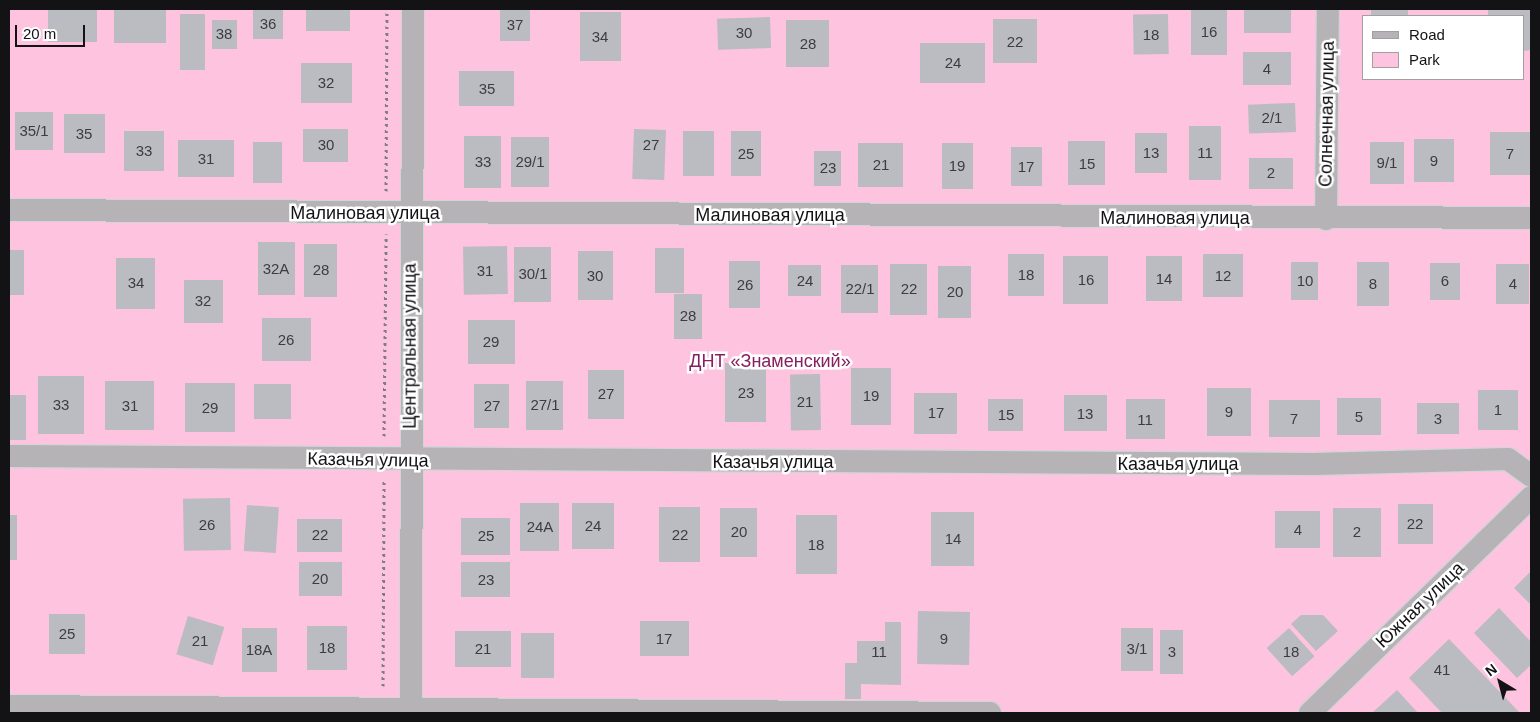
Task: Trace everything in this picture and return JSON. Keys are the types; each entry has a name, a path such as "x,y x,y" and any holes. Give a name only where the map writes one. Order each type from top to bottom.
{"street":[{"name":"Центральная улица","path":"411,711 410,213 413,9"},
{"name":"Солнечная улица","path":"1326,219 1328,9"},
{"name":"Малиновая улица","path":"9,210 1326,219 1531,218"},
{"name":"Казачья улица","path":"9,456 410,461 1314,464 1508,459 1531,476"},
{"name":"Южная улица","path":"1310,713 1531,497"},
{"path":"9,706 383,709 411,711 990,713"}],"path":[{"path":"383,709 387,9"}],"green space":[{"name":"ДНТ «Знаменский»","path":"9,9 1531,9 1531,713 9,713"}],"building":[{"path":"48,9 97,9 97,42 48,42"},
{"path":"114,9 166,9 166,43 114,43"},
{"path":"253,9 283,9 283,39 253,39"},
{"path":"306,9 350,9 350,31 306,31"},
{"path":"500,9 530,9 530,41 500,41"},
{"path":"1244,9 1291,9 1291,33 1244,33"},
{"path":"1371,9 1408,9 1408,15 1371,15"},
{"path":"1488,9 1531,9 1531,50 1525,51 1525,15 1488,15"},
{"path":"1191,10 1227,10 1227,55 1191,55"},
{"path":"580,12 621,12 621,61 580,61"},
{"path":"180,14 205,14 205,70 180,70"},
{"path":"1168,14 1169,54 1134,55 1133,15"},
{"path":"770,17 771,48 718,50 717,19"},
{"path":"993,19 1037,19 1037,63 993,63"},
{"path":"212,20 237,20 237,49 212,49"},
{"path":"786,20 829,20 829,67 786,67"},
{"path":"920,43 985,43 985,83 920,83"},
{"path":"1243,52 1291,52 1291,85 1243,85"},
{"path":"301,63 352,63 352,103 301,103"},
{"path":"459,71 514,71 514,106 459,106"},
{"path":"1295,103 1296,132 1249,134 1248,105"},
{"path":"15,112 53,112 53,150 15,150"},
{"path":"64,114 105,114 105,153 64,153"},
{"path":"1189,126 1221,126 1221,180 1189,180"},
{"path":"303,129 348,129 348,162 303,162"},
{"path":"634,129 666,130 664,180 632,179"},
{"path":"124,131 164,131 164,171 124,171"},
{"path":"683,131 714,131 714,176 683,176"},
{"path":"731,131 761,131 761,176 731,176"},
{"path":"1490,132 1531,132 1531,175 1490,175"},
{"path":"1135,133 1167,133 1167,173 1135,173"},
{"path":"464,136 501,136 501,188 464,188"},
{"path":"511,137 549,137 549,187 511,187"},
{"path":"1414,139 1454,139 1454,182 1414,182"},
{"path":"178,140 234,140 234,177 178,177"},
{"path":"1068,141 1105,141 1105,185 1068,185"},
{"path":"253,142 282,142 282,183 253,183"},
{"path":"1370,142 1404,142 1404,184 1370,184"},
{"path":"858,143 903,143 903,187 858,187"},
{"path":"942,143 973,143 973,189 942,189"},
{"path":"1011,147 1042,147 1042,186 1011,186"},
{"path":"814,151 841,151 841,186 814,186"},
{"path":"1249,158 1293,158 1293,189 1249,189"},
{"path":"258,242 295,242 295,295 258,295"},
{"path":"304,244 337,244 337,297 304,297"},
{"path":"507,246 508,294 464,295 463,247"},
{"path":"514,247 551,247 551,302 514,302"},
{"path":"655,248 684,248 684,293 655,293"},
{"path":"9,250 24,250 24,295 9,295"},
{"path":"578,251 613,251 613,300 578,300"},
{"path":"1008,254 1044,254 1044,296 1008,296"},
{"path":"1203,254 1243,254 1243,297 1203,297"},
{"path":"1063,256 1108,256 1108,304 1063,304"},
{"path":"1146,256 1182,256 1182,301 1146,301"},
{"path":"116,258 155,258 155,309 116,309"},
{"path":"729,261 760,261 760,308 729,308"},
{"path":"1291,262 1318,262 1318,300 1291,300"},
{"path":"1357,262 1389,262 1389,306 1357,306"},
{"path":"1430,263 1460,263 1460,300 1430,300"},
{"path":"890,264 927,264 927,315 890,315"},
{"path":"1496,264 1529,264 1529,304 1496,304"},
{"path":"788,265 821,265 821,296 788,296"},
{"path":"841,265 878,265 878,313 841,313"},
{"path":"938,266 971,266 971,318 938,318"},
{"path":"184,280 223,280 223,323 184,323"},
{"path":"674,294 702,294 702,339 674,339"},
{"path":"262,318 311,318 311,361 262,361"},
{"path":"468,320 515,320 515,364 468,364"},
{"path":"725,363 766,363 766,422 725,422"},
{"path":"851,368 891,368 891,425 851,425"},
{"path":"588,370 624,370 624,419 588,419"},
{"path":"820,374 821,430 791,431 790,375"},
{"path":"38,376 84,376 84,434 38,434"},
{"path":"105,381 154,381 154,430 105,430"},
{"path":"526,381 563,381 563,430 526,430"},
{"path":"185,383 235,383 235,432 185,432"},
{"path":"254,384 291,384 291,419 254,419"},
{"path":"474,384 509,384 509,428 474,428"},
{"path":"1207,388 1251,388 1251,436 1207,436"},
{"path":"1478,390 1518,390 1518,430 1478,430"},
{"path":"914,393 957,393 957,434 914,434"},
{"path":"9,395 26,395 26,440 9,440"},
{"path":"1064,395 1107,395 1107,431 1064,431"},
{"path":"1337,398 1381,398 1381,435 1337,435"},
{"path":"988,399 1023,399 1023,431 988,431"},
{"path":"1126,399 1165,399 1165,439 1126,439"},
{"path":"1269,400 1320,400 1320,437 1269,437"},
{"path":"1417,403 1459,403 1459,434 1417,434"},
{"path":"230,498 231,550 184,551 183,499"},
{"path":"520,503 559,503 559,551 520,551"},
{"path":"572,503 614,503 614,549 572,549"},
{"path":"1398,504 1433,504 1433,544 1398,544"},
{"path":"247,505 279,507 276,553 244,551"},
{"path":"659,507 700,507 700,562 659,562"},
{"path":"720,508 757,508 757,557 720,557"},
{"path":"1333,508 1381,508 1381,557 1333,557"},
{"path":"1275,511 1320,511 1320,548 1275,548"},
{"path":"931,512 974,512 974,566 931,566"},
{"path":"9,515 17,515 17,560 9,560"},
{"path":"796,515 837,515 837,574 796,574"},
{"path":"461,518 510,518 510,555 461,555"},
{"path":"297,519 342,519 342,552 297,552"},
{"path":"299,562 342,562 342,596 299,596"},
{"path":"461,562 510,562 510,597 461,597"},
{"path":"1531,571 1531,605 1514,588"},
{"path":"1499,608 1531,642 1531,665 1517,678 1474,633"},
{"path":"918,611 970,612 969,665 917,664"},
{"path":"49,614 85,614 85,654 49,654"},
{"path":"1301,615 1323,615 1338,631 1316,651 1291,624"},
{"path":"188,616 224,627 213,665 176,654"},
{"path":"640,621 689,621 689,656 640,656"},
{"path":"885,622 901,622 901,685 861,684 861,699 845,699 845,663 857,663 857,641 885,641"},
{"path":"307,626 347,626 347,670 307,670"},
{"path":"242,628 277,628 277,672 242,672"},
{"path":"1121,628 1153,628 1153,671 1121,671"},
{"path":"1289,628 1314,656 1292,676 1267,648"},
{"path":"1160,630 1183,630 1183,674 1160,674"},
{"path":"455,631 511,631 511,667 455,667"},
{"path":"521,633 554,633 554,678 521,678"},
{"path":"1449,639 1520,713 1442,713 1409,678"},
{"path":"1397,690 1418,713 1372,713"}]}
